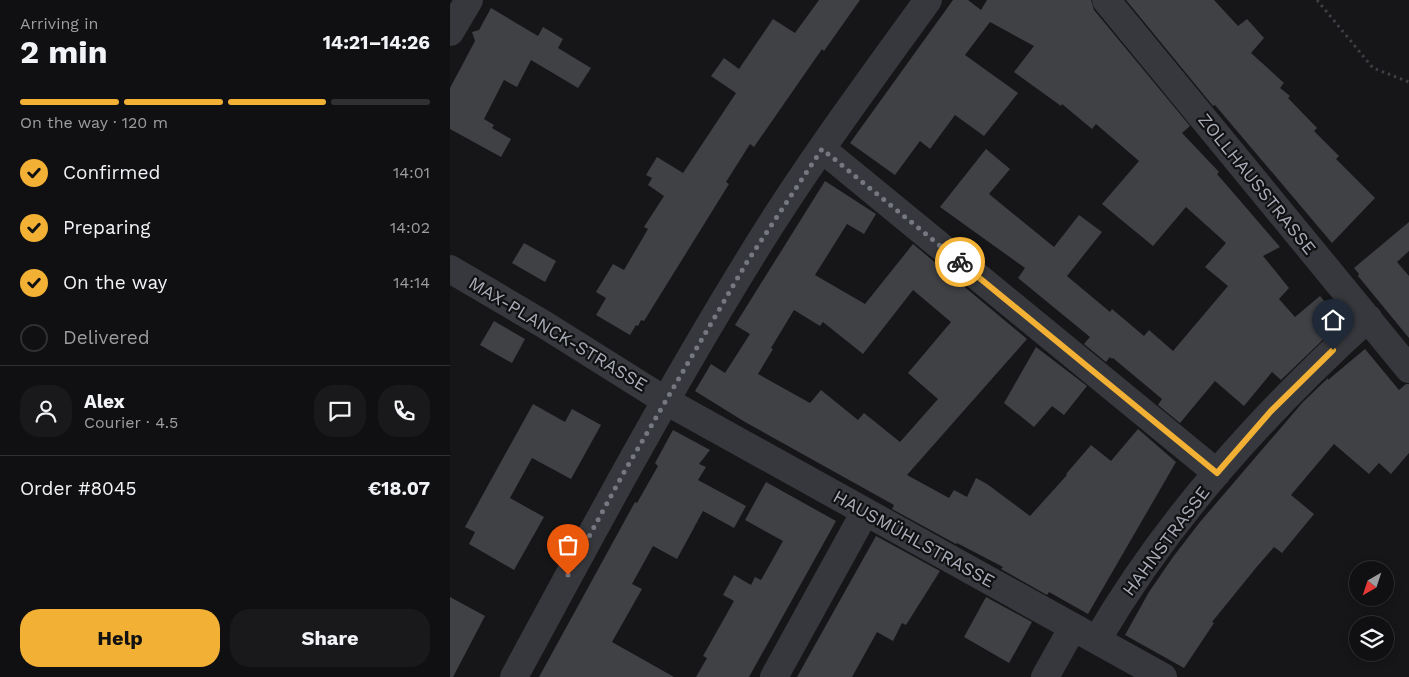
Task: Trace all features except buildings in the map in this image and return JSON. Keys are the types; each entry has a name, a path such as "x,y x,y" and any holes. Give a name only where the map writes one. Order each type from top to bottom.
{"street":[{"path":"450,32 469,0"},
{"path":"514,677 623,474 747,262 822,149 928,0"},
{"name":"ZOLLHAUSSTRASSE","path":"1106,0 1409,369"},
{"path":"822,149 1217,473"},
{"name":"MAX-PLANCK-STRASSE","path":"450,268 666,401"},
{"name":"HAHNSTRASSE","path":"1097,640 1132,584 1179,520 1217,473 1271,411 1322,360 1368,318"},
{"name":"HAUSMÜHLSTRASSE","path":"666,401 1163,677"},
{"path":"774,677 865,512"},
{"path":"1045,677 1073,627"}],"path":[{"path":"1317,0 1373,68 1409,82"}],"way so far":[{"path":"568,575 623,474 747,262 822,149 960,262"}],"route":[{"path":"960,262 1217,473 1271,411 1333,350"}]}
